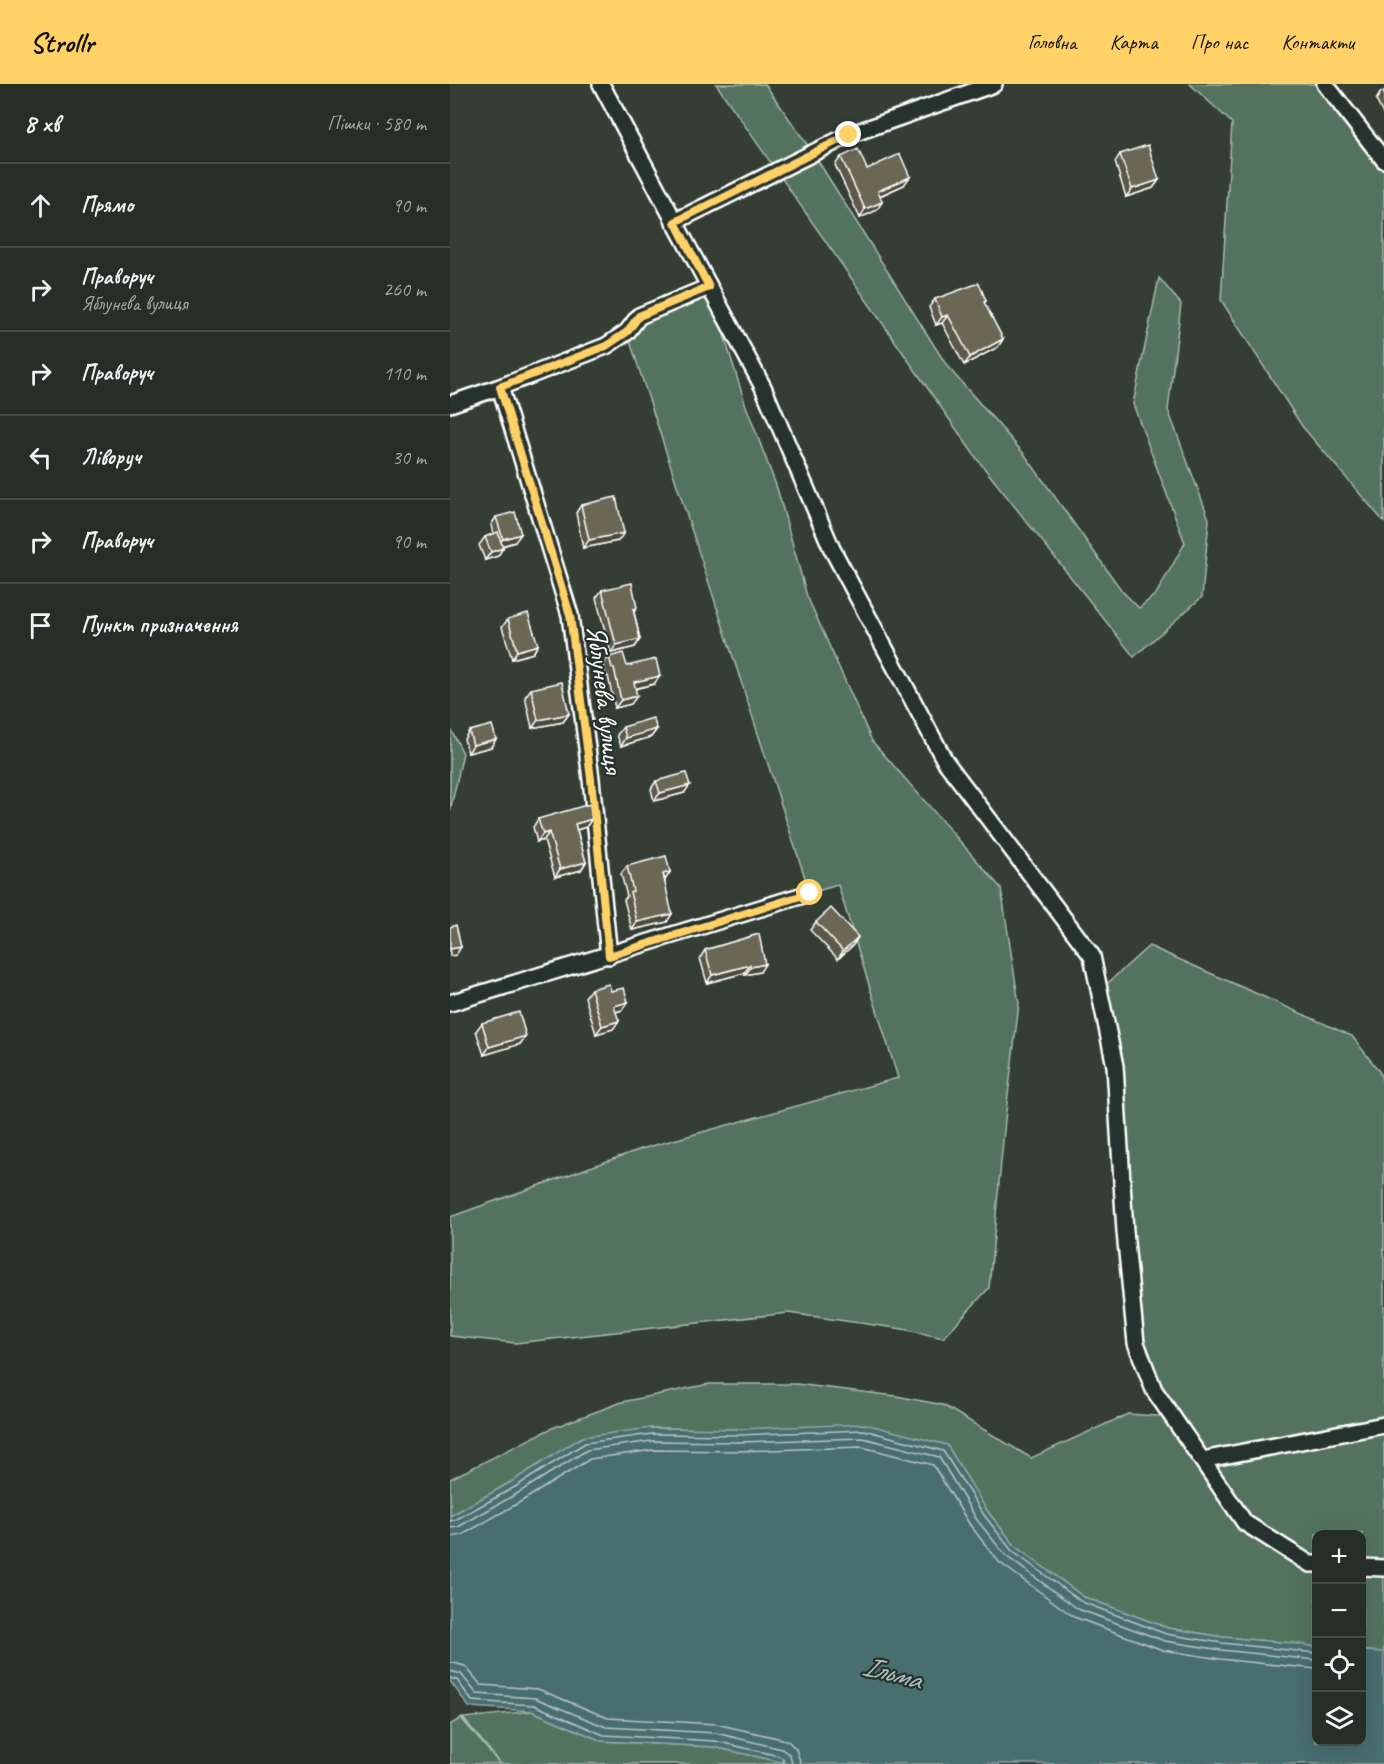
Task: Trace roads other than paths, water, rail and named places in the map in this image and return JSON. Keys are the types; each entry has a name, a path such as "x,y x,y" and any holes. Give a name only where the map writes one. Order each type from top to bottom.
{"street":[{"path":"601,84 763,387 832,549 945,761 1092,956 1115,1066 1125,1232 1136,1343 1154,1390 1245,1522 1312,1564"},
{"path":"675,222 849,135 994,84"},
{"path":"1326,84 1384,160"},
{"path":"450,404 606,346 627,332 639,316 709,287"},
{"name":"Яблунева вулиця","path":"500,387 570,615 591,779 609,956"},
{"path":"450,1003 810,893"},
{"path":"1202,1460 1384,1425"},
{"path":"1366,1567 1384,1568"}],"water":[{"name":"Ільма","path":"865,1424 947,1445 988,1512 1016,1547 1084,1597 1168,1628 1223,1637 1312,1646 1312,1746 1366,1746 1366,1651 1384,1652 1384,1764 790,1764 714,1747 602,1741 532,1711 469,1707 450,1681 450,1516 511,1482 582,1437 651,1428 739,1429"}]}
